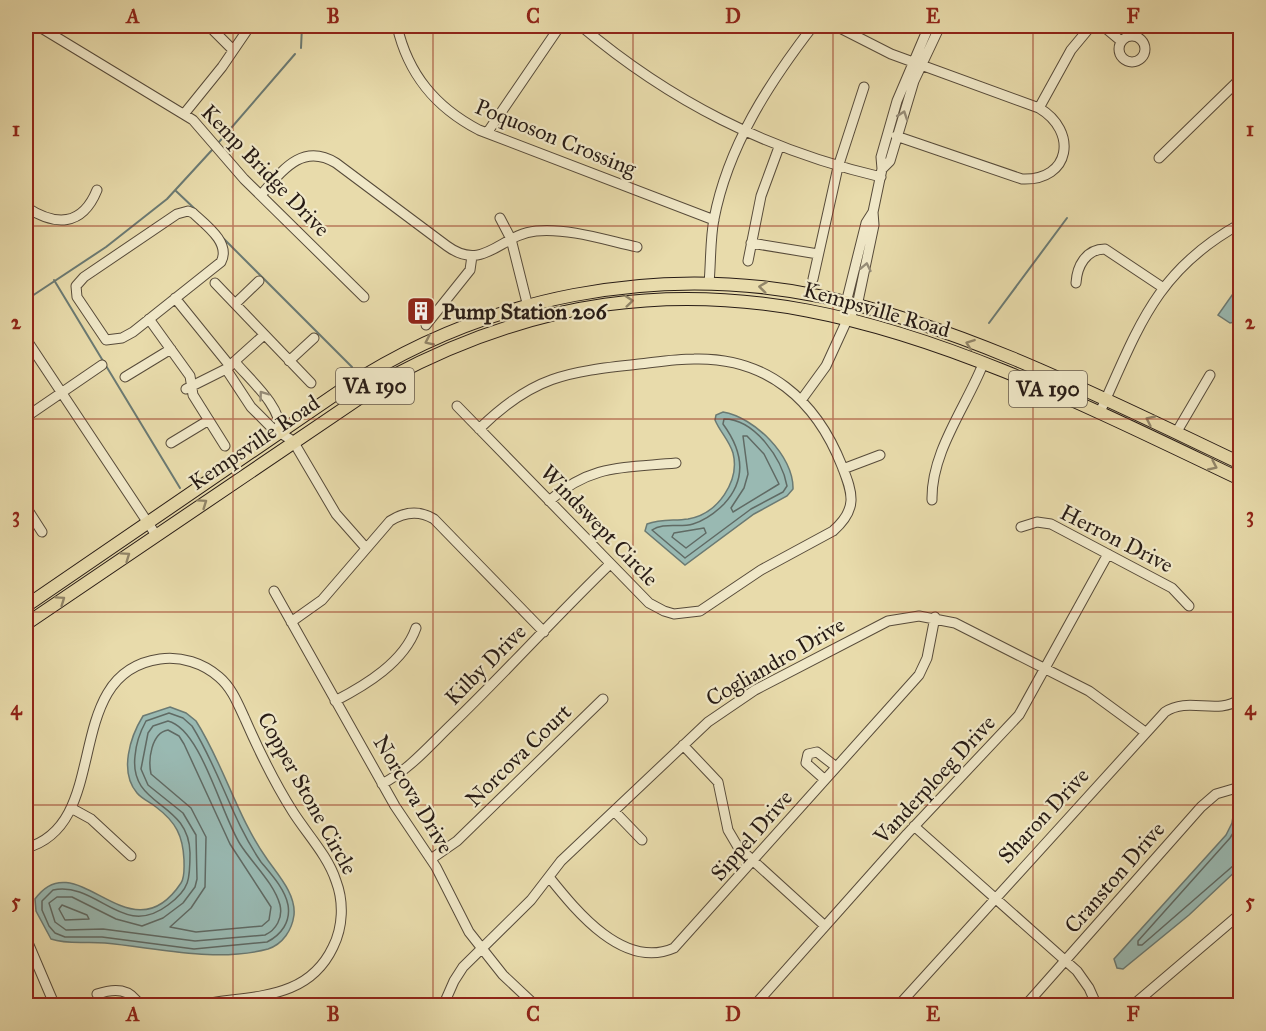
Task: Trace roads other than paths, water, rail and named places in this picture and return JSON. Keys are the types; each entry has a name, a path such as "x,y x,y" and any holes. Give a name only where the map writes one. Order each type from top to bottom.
{"main road":[{"name":"Kempsville Road","path":"26,606 353,382 415,348 463,326 528,305 627,286 709,283 779,289 852,304 982,348 1106,399 1240,463"},
{"name":"Kempsville Road","path":"26,624 369,390 420,362 473,338 531,319 609,303 677,297 771,303 848,318 984,364 1100,412 1240,479"}],"street":[{"name":"Kemp Bridge Drive","path":"38,26 184,114 261,195 364,297"},
{"path":"209,26 233,50"},
{"path":"184,114 250,26"},
{"name":"Poquoson Crossing","path":"397,26 408,62 429,95 461,121 714,220"},
{"path":"487,133 560,26"},
{"path":"580,26 670,91 744,132 779,147 838,167 881,173"},
{"path":"709,283 714,220 744,132 774,80 813,26"},
{"path":"836,26 867,43 1039,108 1056,120 1064,138 1065,148 1057,166 1050,173 1032,180 1013,176 896,136"},
{"path":"881,173 890,161 929,26"},
{"path":"802,399 826,366 848,318 874,225 873,212 881,173 881,157 894,113 918,63 940,26"},
{"path":"1039,108 1071,50 1091,26"},
{"path":"1102,26 1121,41"},
{"path":"1159,158 1240,80"},
{"path":"813,279 838,167 864,87"},
{"path":"748,261 761,196 779,147"},
{"path":"261,195 294,160 306,155 321,156 336,163 454,251 472,256 495,249 511,240 536,231 570,233 637,247"},
{"path":"26,207 49,220 67,220 83,211 97,190"},
{"path":"188,211 193,213 213,233 224,252 221,262 175,298 122,338 106,340 77,297 76,286 84,277 177,214 188,211"},
{"path":"500,218 511,240 531,319"},
{"path":"1100,412 1142,319 1162,287 1202,248 1240,224"},
{"path":"751,243 818,254"},
{"path":"1076,283 1079,267 1087,256 1095,250 1105,249 1162,287"},
{"path":"426,325 470,270 472,256"},
{"path":"235,304 259,281"},
{"path":"215,283 311,382"},
{"path":"175,298 231,366 259,388 281,420 281,432"},
{"path":"149,319 190,376 189,388 225,446"},
{"path":"189,388 231,366 264,335"},
{"path":"289,361 314,338"},
{"path":"26,339 156,535"},
{"path":"125,377 171,349"},
{"name":"Windswept Circle","path":"456,406 610,564 656,607 675,614 700,611 761,570 833,531 843,522 850,510 852,498 843,469 821,422 802,399 780,382 752,368 732,362 683,360 591,369 546,380 516,396 479,429"},
{"path":"932,500 932,482 963,403 972,392 984,364"},
{"path":"26,417 102,366"},
{"path":"231,366 251,407 271,427 293,441 336,514 366,548"},
{"path":"1176,433 1209,375"},
{"path":"171,443 209,420"},
{"path":"843,469 880,456"},
{"path":"549,501 571,483 595,472 676,462"},
{"path":"26,507 42,532"},
{"path":"291,622 322,600 366,548 397,517 416,513 430,516 544,632"},
{"name":"Herron Drive","path":"1021,527 1037,522 1051,524 1172,588 1189,606"},
{"name":"Vanderploeg Drive","path":"754,1005 914,826 1015,720 1029,701 1108,554"},
{"name":"Kilby Drive","path":"382,784 401,773 508,670 610,564"},
{"name":"Norcova Drive","path":"274,591 382,784 431,859 459,915 481,949 502,975 536,1005"},
{"name":"Cogliandro Drive","path":"443,1005 454,981 481,949 531,900 561,861 708,722 747,695 872,628 909,616 935,617 975,632 1105,700 1145,732"},
{"name":"Sippel Drive","path":"549,877 583,916 605,934 639,953 658,954 682,943 835,766 919,675 927,658 935,617"},
{"path":"335,701 381,672 402,652 416,628"},
{"name":"Copper Stone Circle","path":"26,848 39,844 55,832 71,808 103,701 117,681 127,672 150,661 174,658 204,667 221,678 235,698 279,790 331,868 340,892 341,908 335,943 322,966 311,976 283,992 233,1003 195,1005"},
{"name":"Norcova Court","path":"431,859 457,841 603,699"},
{"name":"Sharon Drive","path":"898,1005 994,897 1166,712 1177,706 1220,707 1240,699"},
{"path":"683,745 718,782 728,830 738,847 825,926"},
{"path":"824,779 806,763 808,754 817,752 835,766"},
{"name":"Cranston Drive","path":"1024,1005 1204,803 1224,790 1240,787"},
{"path":"71,808 91,819 131,856"},
{"path":"614,811 642,840"},
{"path":"914,826 1065,961 1084,980 1097,1005"},
{"path":"1132,1005 1240,914"},
{"path":"26,938 55,1005"},
{"path":"97,994 112,990 126,991 135,997 140,1005"}],"water":[{"path":"1240,290 1240,312 1234,322 1230,323 1218,315 1235,291"},
{"path":"723,412 735,415 747,422 770,440 787,464 792,476 793,489 787,496 754,514 685,565 645,531 647,524 652,522 699,516 709,511 724,495 730,485 734,464 731,448 715,420 716,415"},
{"path":"170,707 186,713 196,721 215,755 256,843 289,892 294,907 291,926 286,936 273,947 248,953 207,955 105,943 58,941 51,939 36,911 35,899 51,885 68,883 123,907 143,910 162,903 181,883 184,875 184,860 177,830 163,813 137,793 132,785 128,765 128,754 134,734 143,716"},
{"path":"1240,804 1240,867 1189,915 1123,969 1117,968 1114,959 1226,835 1232,823 1234,810"}],"waterway":[{"path":"301,48 302,26"},
{"path":"219,142 295,54"},
{"path":"26,300 106,247 167,199 212,150"},
{"path":"176,191 196,210"},
{"path":"989,323 1067,218"},
{"path":"223,238 352,367"},
{"path":"54,280 180,488"}],"place":[{"name":"Pump Station 206","path":"421,311"}]}
